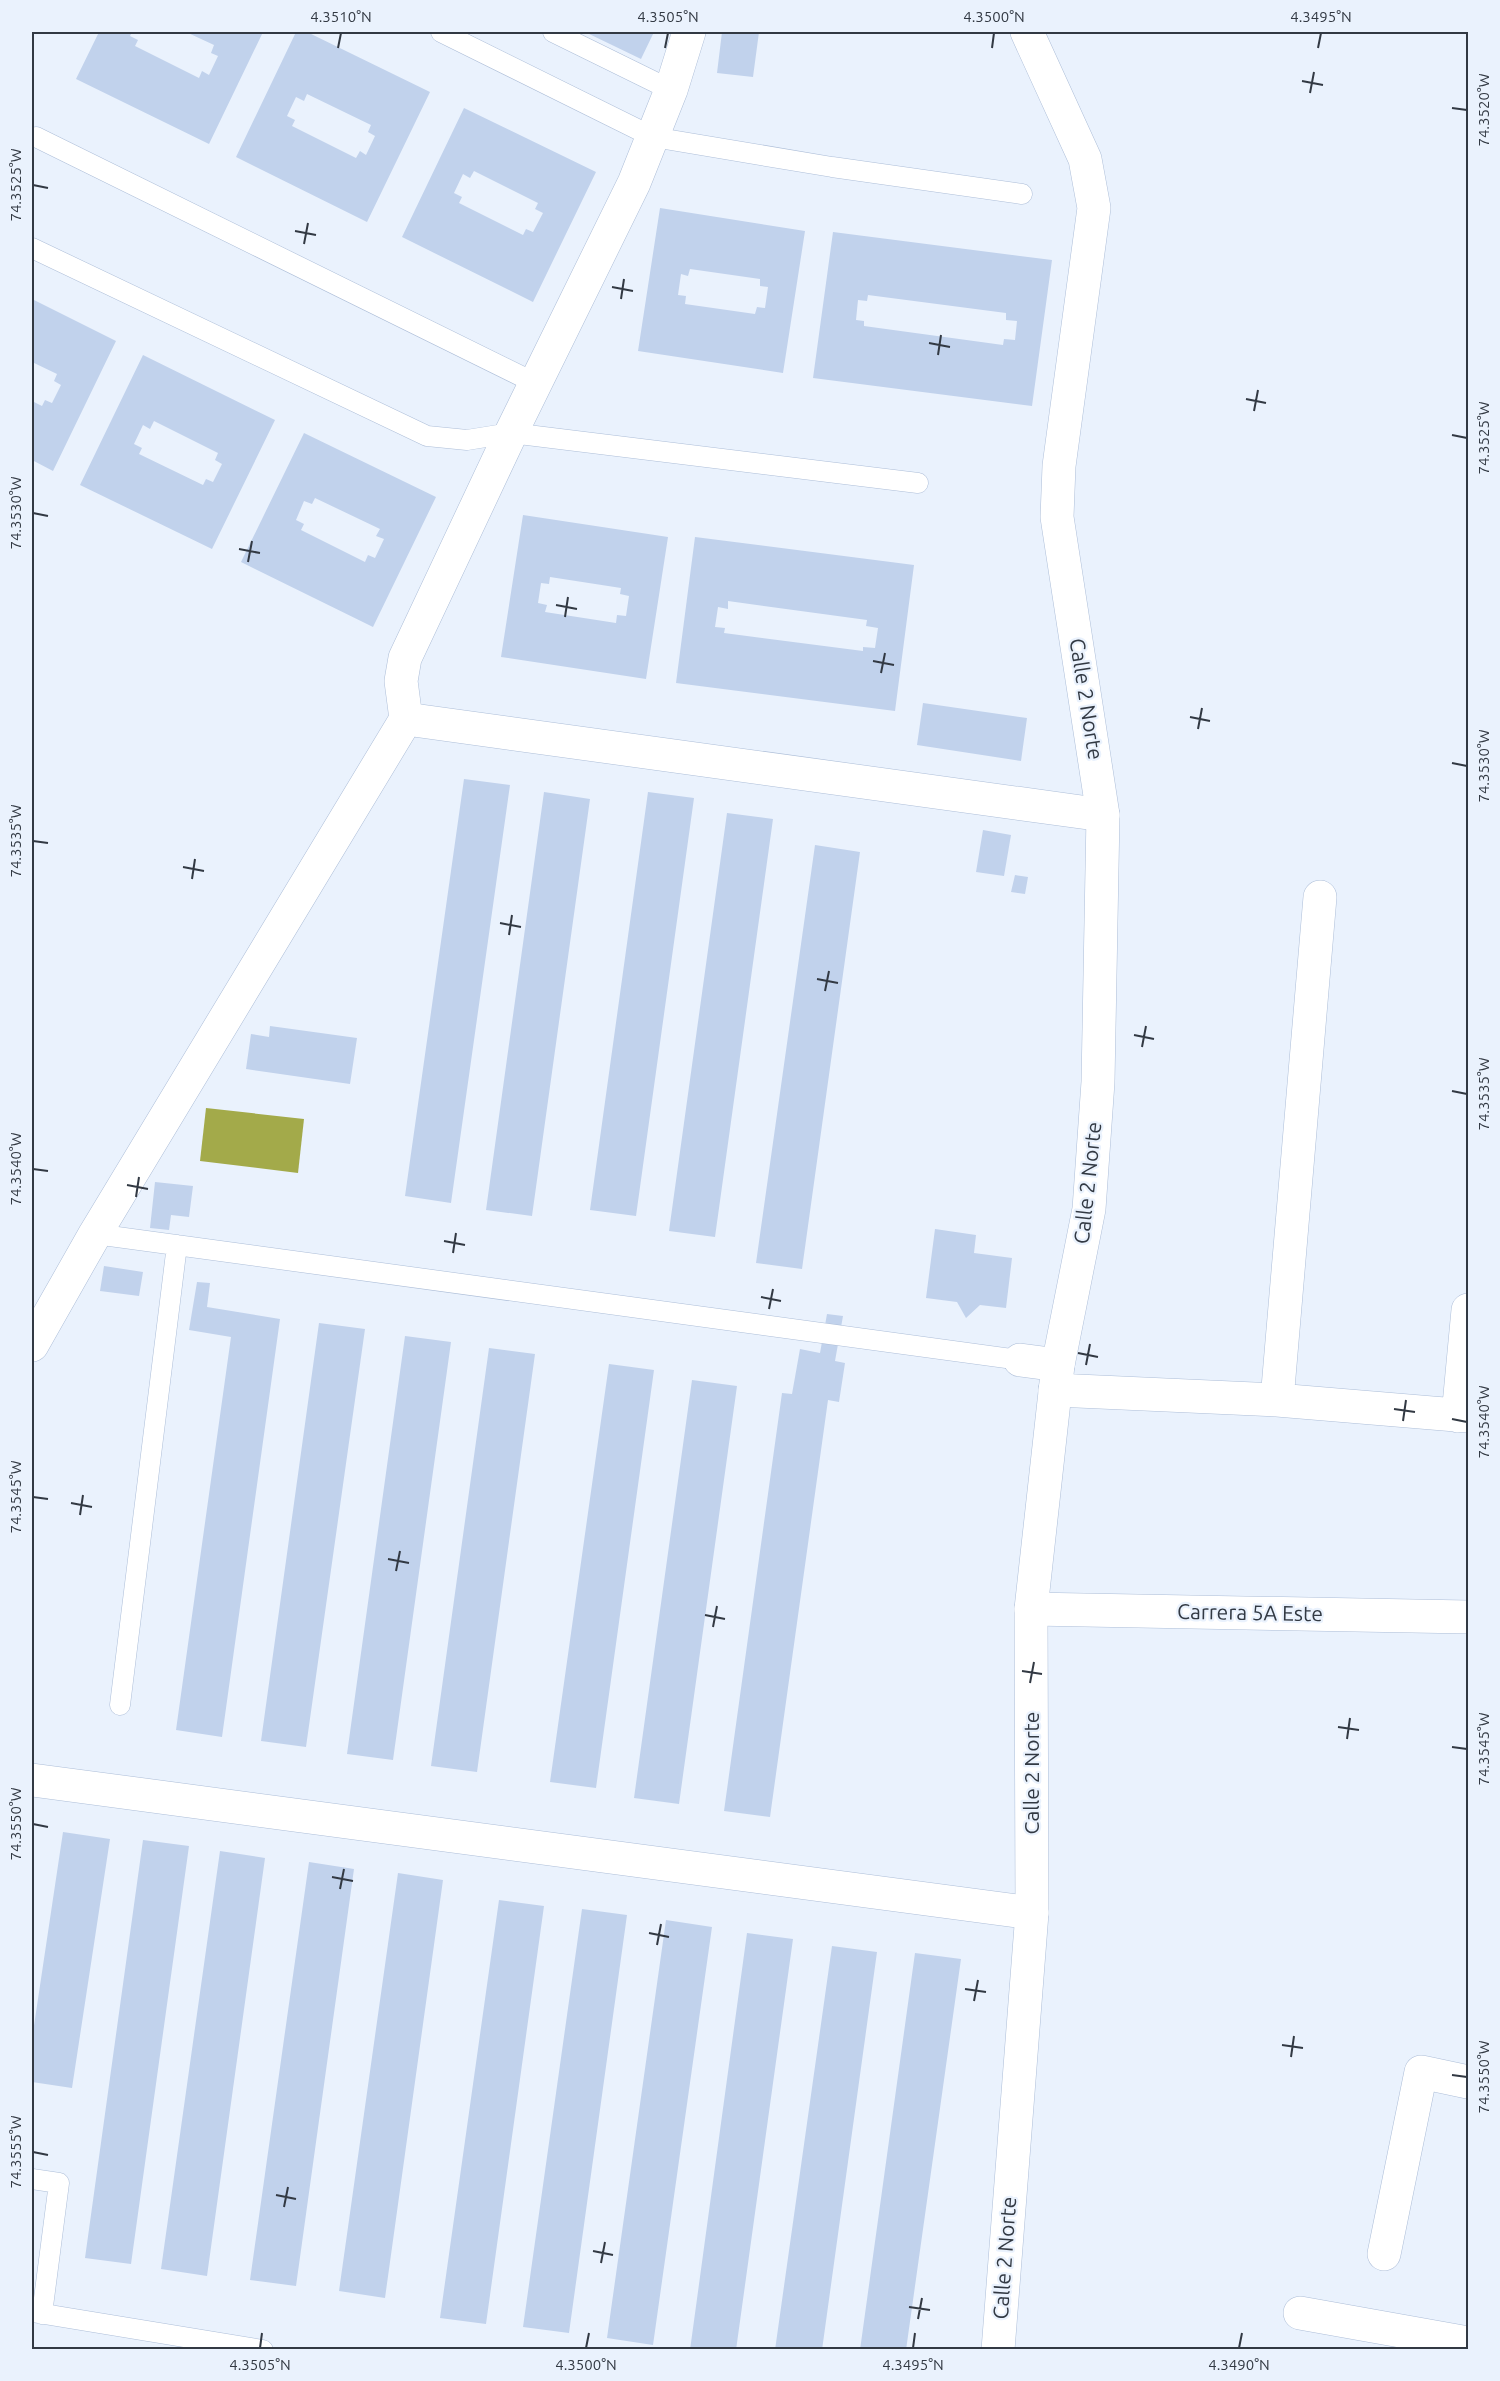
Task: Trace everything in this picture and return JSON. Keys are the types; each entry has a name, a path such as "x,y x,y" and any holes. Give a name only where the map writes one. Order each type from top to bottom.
{"street":[{"path":"32,1345 95,1234 406,719 400,681 405,658 535,383 634,183 671,90 689,32"},
{"name":"Calle 2 Norte","path":"998,2349 1032,1913 1030,1610 1057,1377 1089,1209 1098,1082 1103,815 1057,517 1059,466 1094,208 1085,159 1026,32"},
{"path":"406,719 1103,815"},
{"path":"1277,1400 1320,897"},
{"path":"1020,1360 1057,1377 1277,1400 1463,1416 1468,1310"},
{"name":"Carrera 5A Este","path":"1030,1610 1468,1617"},
{"path":"32,1780 1032,1913"},
{"path":"1384,2254 1421,2072 1468,2082"},
{"path":"1300,2313 1468,2343"}],"lane":[{"path":"441,32 653,137 832,167 1022,194"},
{"path":"553,32 671,90"},
{"path":"36,137 535,383"},
{"path":"32,248 427,436 467,440 511,433 918,483"},
{"path":"95,1234 1020,1360"},
{"path":"120,1705 177,1245"},
{"path":"32,2179 59,2183 37,2313 263,2349"}],"shaded area":[{"path":"206,1108 304,1119 298,1173 200,1161"}],"building":[{"path":"99,32 132,32 130,36 138,40 135,46 199,78 202,71 209,75 218,56 211,53 214,45 186,32 263,32 209,144 76,79"},
{"path":"296,32 307,32 430,92 367,222 236,157","holes":["307,94 371,125 368,132 375,136 366,155 360,151 356,158 292,126 295,120 287,116 296,97 304,101"]},
{"path":"585,32 654,32 641,59"},
{"path":"722,32 759,32 753,77 717,73"},
{"path":"464,108 596,172 533,302 402,237","holes":["474,171 538,203 535,209 543,213 533,232 526,229 523,235 459,203 462,197 454,193 463,174 470,178"]},
{"path":"660,208 805,231 783,373 638,351","holes":["690,269 760,279 760,286 768,287 765,308 757,307 755,314 685,304 686,296 678,295 681,274 688,276"]},
{"path":"833,232 1052,260 1032,406 813,378","holes":["868,295 1006,313 1006,320 1017,321 1015,340 1004,339 1003,345 864,326 864,321 856,320 858,300 867,301"]},
{"path":"32,299 116,341 53,471 32,460 32,401 42,406 45,400 52,403 61,385 54,381 57,374 32,362"},
{"path":"143,355 275,420 212,549 80,485","holes":["154,421 218,453 215,460 222,464 213,482 206,479 203,485 139,454 142,448 134,444 143,425 150,429"]},
{"path":"304,433 436,497 373,627 241,562","holes":["315,498 380,529 376,536 384,539 375,558 368,555 365,562 301,530 304,524 296,520 304,501 312,504"]},
{"path":"523,515 668,537 646,679 501,657","holes":["550,577 621,588 620,594 629,596 626,616 617,615 616,623 545,612 547,605 538,603 541,583 549,584"]},
{"path":"695,537 914,565 895,711 676,683","holes":["728,601 867,620 866,626 878,628 875,648 863,647 863,651 724,633 725,628 715,627 718,607 728,609"]},
{"path":"923,703 1027,718 1021,761 917,745"},
{"path":"464,779 510,785 451,1203 405,1196"},
{"path":"544,792 590,799 532,1216 486,1210"},
{"path":"648,792 694,798 636,1216 590,1210"},
{"path":"727,813 773,819 715,1237 669,1231"},
{"path":"983,830 1011,835 1004,876 976,872"},
{"path":"815,845 860,852 802,1269 756,1263"},
{"path":"1015,875 1028,877 1025,894 1011,892"},
{"path":"270,1026 357,1038 350,1084 246,1069 251,1034 269,1037"},
{"path":"155,1182 193,1186 189,1217 171,1215 169,1230 150,1228"},
{"path":"935,1229 976,1235 974,1253 1012,1258 1006,1308 980,1305 966,1318 957,1302 926,1298"},
{"path":"104,1266 143,1272 139,1296 100,1291"},
{"path":"197,1282 210,1283 207,1307 280,1319 222,1737 176,1730 231,1337 189,1330"},
{"path":"827,1314 843,1316 835,1361 845,1363 839,1402 828,1400 770,1817 724,1811 782,1393 792,1394 800,1349 820,1353"},
{"path":"319,1323 365,1329 306,1747 261,1741"},
{"path":"405,1336 451,1342 393,1760 347,1754"},
{"path":"489,1348 535,1354 477,1772 431,1766"},
{"path":"609,1364 654,1370 596,1788 550,1782"},
{"path":"692,1380 737,1386 679,1804 634,1798"},
{"path":"63,1832 110,1839 72,2088 32,2082 32,2039"},
{"path":"143,1840 189,1846 131,2264 85,2258"},
{"path":"220,1851 265,1858 207,2276 161,2269"},
{"path":"309,1862 354,1869 296,2286 250,2280"},
{"path":"398,1873 443,1880 385,2298 339,2291"},
{"path":"499,1900 544,1906 486,2324 440,2318"},
{"path":"582,1909 627,1915 569,2333 523,2327"},
{"path":"666,1920 712,1927 653,2345 607,2338"},
{"path":"747,1933 793,1939 736,2350 690,2350"},
{"path":"832,1946 877,1952 822,2350 775,2350"},
{"path":"915,1953 961,1959 906,2350 860,2350"}]}
